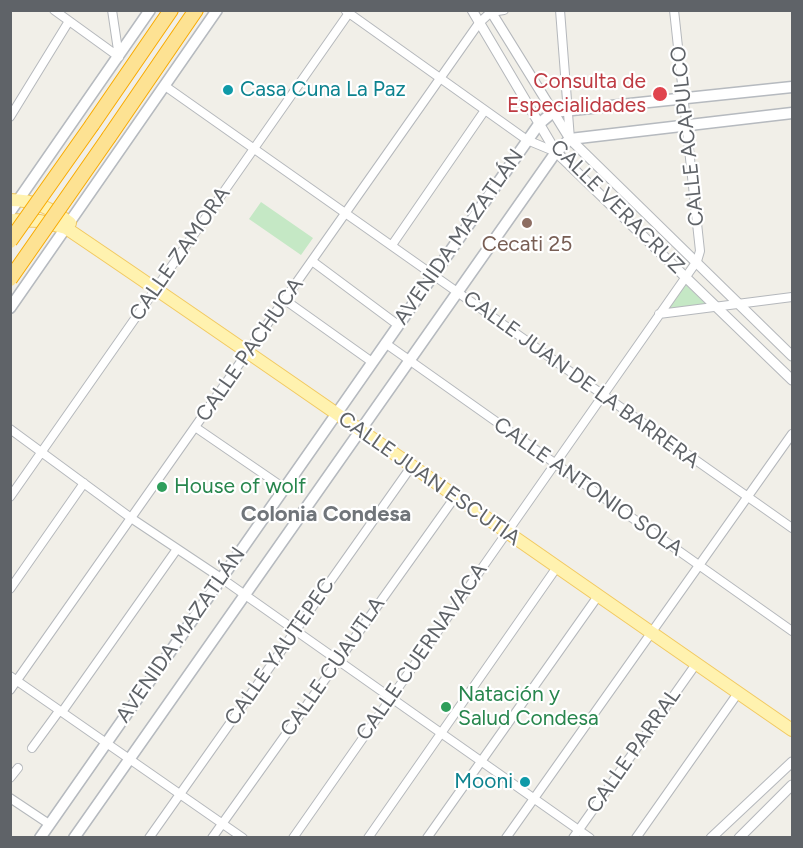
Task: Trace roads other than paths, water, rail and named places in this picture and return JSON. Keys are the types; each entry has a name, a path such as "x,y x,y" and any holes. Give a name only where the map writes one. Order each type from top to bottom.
{"highway":[{"path":"10,241 171,10"},
{"path":"10,279 196,10"}],"main road":[{"path":"10,212 15,200 119,57 150,10"},
{"path":"10,308 217,10"},
{"path":"553,112 792,87"},
{"name":"AVENIDA MAZATLÁN","path":"40,837 221,578 280,485 335,414 526,140 553,112"},
{"path":"570,139 792,113"},
{"name":"AVENIDA MAZATLÁN","path":"74,837 556,152 570,139"},
{"name":"CALLE JUAN ESCUTIA","path":"15,200 46,207 68,226 156,289 249,351 335,414 792,730"},
{"path":"10,220 40,221 68,226"}],"street":[{"path":"54,10 119,57"},
{"path":"112,10 119,57"},
{"name":"CALLE VERACRUZ","path":"472,10 556,152 792,380"},
{"path":"491,11 504,10"},
{"path":"560,10 570,139"},
{"name":"CALLE ACAPULCO","path":"674,10 700,251 697,261"},
{"path":"348,11 526,140 556,152"},
{"name":"CALLE ZAMORA","path":"10,497 348,11"},
{"name":"CALLE VERACRUZ","path":"491,11 570,139 792,356"},
{"name":"CALLE PACHUCA","path":"10,690 14,678 131,518 479,23 491,11"},
{"path":"10,117 69,21"},
{"name":"CALLE JUAN DE LA BARRERA","path":"165,86 792,528"},
{"path":"392,245 485,110"},
{"path":"312,261 398,325"},
{"name":"CALLE CUERNAVACA","path":"293,837 697,261"},
{"path":"658,314 792,297"},
{"path":"285,300 372,362"},
{"name":"CALLE ANTONIO SOLA","path":"385,343 792,631"},
{"path":"195,427 280,485"},
{"path":"10,429 131,518 245,594 590,837"},
{"path":"506,837 792,434"},
{"name":"CALLE YAUTEPEC","path":"149,837 411,467"},
{"path":"10,589 84,483"},
{"name":"CALLE CUAUTLA","path":"212,837 454,497"},
{"path":"32,748 177,549"},
{"path":"368,837 557,567"},
{"path":"428,837 598,596"},
{"name":"CALLE PARRAL","path":"573,837 696,664"},
{"path":"14,678 243,837"},
{"path":"636,837 738,693"},
{"path":"711,837 792,762"},
{"path":"10,778 18,768"},
{"path":"739,837 792,785"},
{"path":"10,798 49,824"}],"place":[{"name":"Casa Cuna La Paz","path":"228,90"},
{"name":"Consulta de Especialidades","path":"660,94"},
{"name":"Cecati 25","path":"527,223"},
{"name":"House of wolf","path":"162,487"},
{"name":"Natación y Salud Condesa","path":"446,707"},
{"name":"Mooni","path":"525,782"}],"district":[{"name":"Colonia Condesa","path":"326,515"}]}
